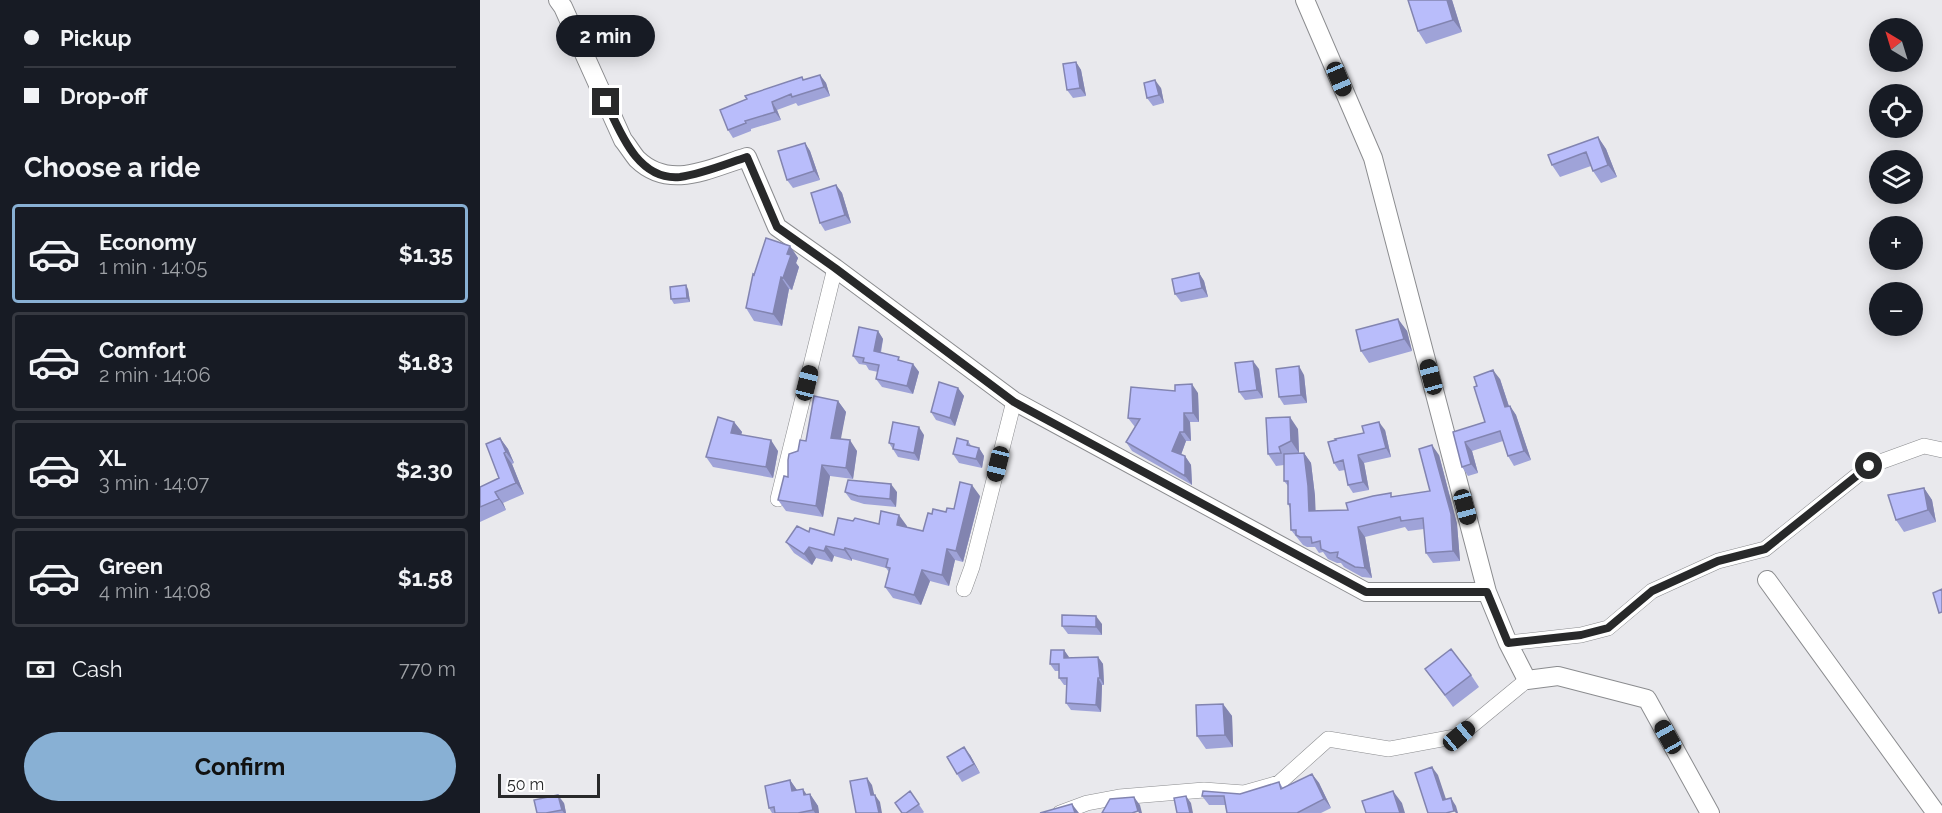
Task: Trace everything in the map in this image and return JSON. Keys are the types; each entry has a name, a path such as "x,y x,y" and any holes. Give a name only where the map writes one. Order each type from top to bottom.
{"street":[{"path":"558,0 623,140 637,159 659,174 678,177 747,157 777,227 1014,402 1366,592 1487,592"},
{"path":"1305,0 1373,158 1487,592 1527,680"},
{"path":"778,499 835,268"},
{"path":"964,589 972,567 1014,402"},
{"path":"1512,650 1608,628 1652,591 1718,561 1765,549 1869,466 1924,446 1942,450"},
{"path":"1767,580 1936,813"},
{"path":"1060,813 1087,802 1119,797 1204,790 1244,793 1279,783 1328,739 1389,749 1459,736 1527,680 1558,676 1647,699 1710,813"}],"building":[{"path":"1408,0 1447,0 1453,20 1418,31"},
{"path":"1076,62 1080,88 1067,90 1063,64"},
{"path":"820,75 824,87 792,97 791,94 772,102 775,112 745,121 746,123 728,130 720,110 747,99 745,96 802,77 803,80"},
{"path":"1155,80 1159,95 1147,98 1144,83"},
{"path":"1598,137 1608,165 1593,171 1586,152 1552,165 1548,155"},
{"path":"805,143 814,171 787,180 778,151"},
{"path":"836,185 845,215 820,223 811,193"},
{"path":"766,238 790,246 787,254 791,255 783,278 781,277 773,314 746,308 753,274"},
{"path":"1199,273 1202,288 1175,294 1172,279"},
{"path":"686,285 687,298 671,299 670,287"},
{"path":"1398,319 1404,339 1361,351 1356,330"},
{"path":"859,327 878,331 874,351 899,357 898,360 913,364 907,386 876,379 879,365 863,362 864,358 853,356"},
{"path":"1253,361 1257,390 1239,392 1235,363"},
{"path":"1299,366 1301,395 1279,397 1276,369"},
{"path":"1493,370 1505,407 1510,406 1524,451 1508,456 1500,431 1465,442 1471,464 1462,467 1453,432 1485,422 1474,387 1477,386 1474,377"},
{"path":"939,382 958,388 950,418 931,412"},
{"path":"1192,384 1193,413 1184,413 1184,432 1180,432 1172,451 1185,456 1185,476 1126,442 1140,419 1128,418 1131,387 1175,391 1175,385"},
{"path":"814,396 838,401 831,438 850,440 846,468 822,465 816,506 778,500 784,476 788,477 789,454 798,451 800,440 806,441"},
{"path":"718,417 734,422 731,433 771,440 766,467 706,457"},
{"path":"1290,417 1291,441 1279,447 1281,453 1268,454 1266,418"},
{"path":"893,422 919,427 914,453 893,449 894,444 889,443"},
{"path":"1379,422 1386,448 1358,455 1363,482 1348,485 1343,460 1334,463 1328,442 1364,433 1362,426"},
{"path":"500,438 516,483 495,492 499,499 480,507 480,487 499,478 486,444"},
{"path":"957,438 968,441 967,445 979,448 976,459 953,454"},
{"path":"1432,445 1451,514 1453,551 1426,553 1423,518 1401,521 1400,517 1358,527 1365,568 1355,567 1337,557 1338,552 1330,553 1321,549 1320,541 1312,543 1311,537 1300,537 1296,535 1296,530 1291,530 1288,481 1284,481 1284,454 1304,453 1309,511 1348,510 1346,503 1373,496 1391,493 1391,497 1430,491 1419,449"},
{"path":"848,480 891,484 890,499 858,496 845,492"},
{"path":"960,482 972,485 956,551 947,549 942,575 922,570 914,595 885,587 890,568 886,567 888,559 845,548 844,550 826,546 824,551 809,547 804,554 786,542 797,526 809,532 810,528 834,535 838,518 853,521 855,518 879,524 881,511 899,515 897,525 923,531 928,513 932,514 933,509 946,512 947,508 954,509"},
{"path":"1924,488 1928,510 1896,520 1888,495"},
{"path":"1942,589 1942,612 1939,613 1933,593"},
{"path":"1062,615 1096,616 1096,627 1062,626"},
{"path":"1451,649 1471,675 1445,695 1425,669"},
{"path":"1051,650 1064,650 1064,658 1098,657 1100,678 1098,678 1096,705 1066,703 1067,678 1059,678 1059,664 1050,664"},
{"path":"1223,704 1225,735 1197,736 1196,705"},
{"path":"964,747 974,764 957,774 947,757"},
{"path":"1432,767 1443,800 1451,798 1454,811 1428,813 1415,773"},
{"path":"1312,774 1324,799 1297,813 1227,813 1224,796 1202,796 1203,791 1240,794 1279,782 1281,789"},
{"path":"867,778 871,795 875,795 879,813 856,813 850,781"},
{"path":"790,780 792,791 803,789 804,795 810,794 813,810 798,813 775,813 774,807 769,808 765,786"},
{"path":"910,791 919,804 906,813 902,813 895,803"},
{"path":"1393,791 1400,813 1366,813 1362,801"},
{"path":"558,795 562,810 537,813 534,800"},
{"path":"1186,796 1190,813 1177,813 1174,798"},
{"path":"1134,797 1138,811 1102,813 1110,799"},
{"path":"1072,804 1075,813 1040,813"}],"route":[{"path":"606,102 623,140 637,159 659,174 678,177 747,157 777,227 1014,402 1366,592 1487,592 1508,643 1581,635 1608,628 1652,591 1718,561 1765,549 1869,466"}]}
